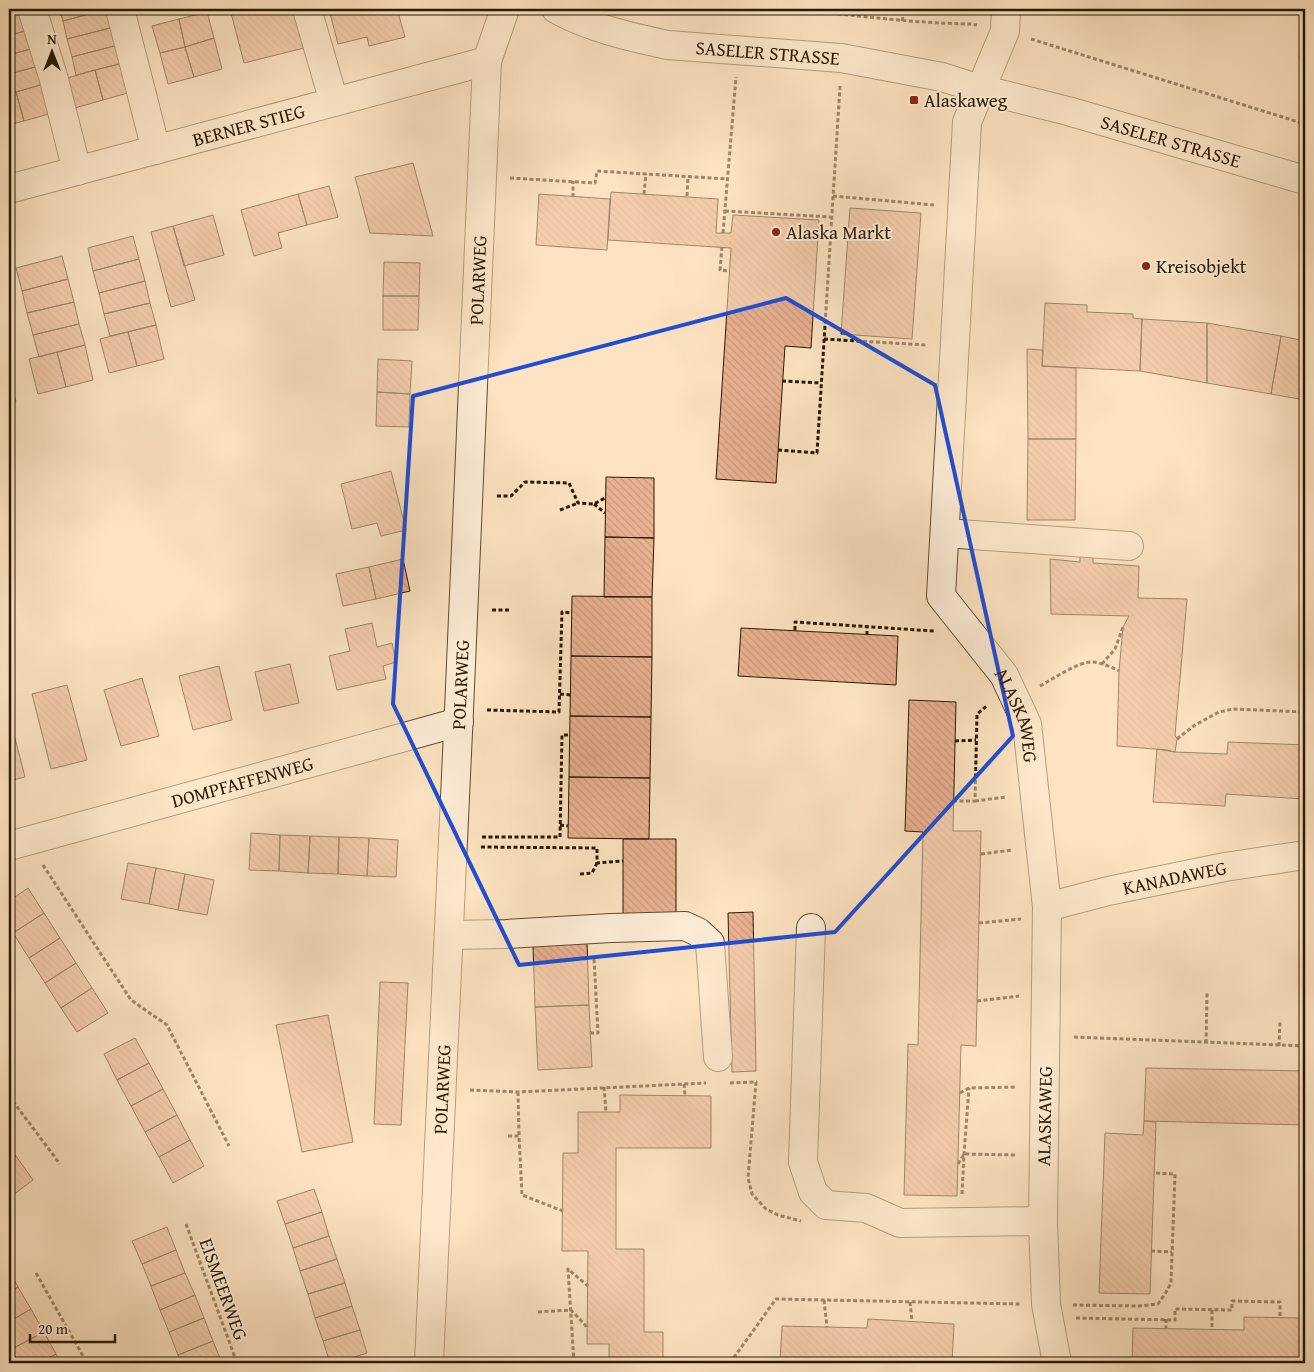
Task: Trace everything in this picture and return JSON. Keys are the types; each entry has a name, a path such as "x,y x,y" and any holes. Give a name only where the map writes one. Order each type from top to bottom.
{"street":[{"path":"32,9 53,76 77,172"},
{"path":"120,9 156,150"},
{"path":"307,9 334,102"},
{"name":"POLARWEG","path":"429,1363 487,61 505,9"},
{"name":"SASELER STRASSE","path":"556,9 581,22 668,45 841,58 942,77 980,89 1068,111 1305,180"},
{"path":"980,89 1005,20"},
{"name":"BERNER STIEG","path":"9,189 487,61"},
{"name":"ALASKAWEG","path":"980,89 967,122 941,596 1004,676 1027,724 1047,912 1043,1221 1047,1311 1057,1363"},
{"path":"945,533 1129,546"},
{"name":"DOMPFAFFENWEG","path":"18,844 459,716"},
{"name":"KANADAWEG","path":"1047,912 1108,892 1224,867 1305,855"},
{"path":"449,935 685,926 698,932 710,943 718,1057"},
{"path":"811,928 803,1162 813,1192 826,1205 866,1208 900,1223 1043,1221"}],"path":[{"path":"799,9 926,23 970,24 1005,20 1305,124"},
{"path":"902,21 905,9"},
{"path":"723,233 737,49"},
{"path":"778,450 818,453 841,58"},
{"path":"482,177 595,183 597,170 728,180"},
{"path":"644,194 646,174"},
{"path":"687,196 688,177"},
{"path":"573,197 574,181"},
{"path":"833,196 962,207"},
{"path":"725,211 832,218"},
{"path":"722,247 720,270 729,271"},
{"path":"824,339 954,347"},
{"path":"782,381 821,383"},
{"path":"468,494 512,496 525,482 569,483 578,503"},
{"path":"560,510 578,503 594,504 605,498"},
{"path":"594,504 605,513"},
{"path":"459,716 560,712 562,612 572,612"},
{"path":"795,630 795,622 935,631 958,617"},
{"path":"867,635 868,627"},
{"path":"1102,664 1114,649 1124,627"},
{"path":"953,801 975,801 977,714 1012,693 1090,662 1102,664 1119,671"},
{"path":"560,694 571,695"},
{"path":"1176,739 1195,725 1219,712 1233,709 1305,712"},
{"path":"453,842 560,836 562,735 570,735"},
{"path":"955,741 976,740"},
{"path":"560,825 568,826"},
{"path":"453,842 597,848 597,863 592,873 580,874"},
{"path":"18,844 131,1000 167,1025 229,1146"},
{"path":"597,863 623,861"},
{"path":"979,923 1047,912"},
{"path":"590,1033 598,1033 592,930"},
{"path":"588,972 595,972"},
{"path":"1206,1043 1207,992"},
{"path":"977,1001 1046,993"},
{"path":"1279,1046 1280,1020"},
{"path":"1045,1036 1305,1046"},
{"path":"729,1083 756,1082"},
{"path":"442,1090 518,1092 711,1083"},
{"path":"684,1084 685,1095"},
{"path":"960,1094 968,1088 1045,1086"},
{"path":"604,1087 606,1112"},
{"path":"961,1222 968,1088"},
{"path":"518,1092 522,1195 563,1211"},
{"path":"9,1096 60,1164"},
{"path":"508,1136 519,1136"},
{"path":"964,1154 1044,1156"},
{"path":"958,1164 964,1154"},
{"path":"1047,1311 1158,1304 1171,1283 1175,1174 1154,1173"},
{"name":"EISMEERWEG","path":"186,1224 237,1363"},
{"path":"1151,1251 1172,1252"},
{"path":"574,1363 568,1269 588,1286"},
{"path":"36,1273 87,1363"},
{"path":"730,1363 776,1299 910,1302 1175,1320 1175,1309 1232,1310 1232,1301 1280,1302 1280,1318"},
{"path":"824,1300 827,1327"},
{"path":"910,1302 912,1321"},
{"path":"538,1312 571,1310"},
{"path":"571,1310 587,1327"},
{"path":"1212,1310 1212,1329"},
{"path":"1166,1319 1166,1328"}],"highlighted area":[{"path":"786,298 935,385 1013,736 835,932 519,965 393,704 413,396"}],"building":[{"path":"9,9 24,9 25,11 9,16"},
{"path":"59,9 108,9 63,21"},
{"path":"108,9 114,27 67,39 63,21"},
{"path":"230,9 299,9 308,47 244,63"},
{"path":"329,9 397,9 405,37 369,46 367,37 338,44"},
{"path":"25,11 30,30 9,35 9,16"},
{"path":"207,12 214,38 185,47 179,19"},
{"path":"1301,12 1305,12 1305,60 1299,59"},
{"path":"179,19 185,47 160,53 152,26"},
{"path":"114,27 118,45 72,57 67,39"},
{"path":"30,30 34,48 9,55 9,35"},
{"path":"214,38 222,69 194,77 185,47"},
{"path":"118,45 123,63 76,75 72,57"},
{"path":"185,47 194,77 168,84 160,53"},
{"path":"34,48 39,66 9,74 9,55"},
{"path":"123,63 131,92 103,100 95,70"},
{"path":"39,66 44,84 9,94 9,74"},
{"path":"95,70 103,100 75,108 67,78"},
{"path":"44,84 52,113 24,121 16,92"},
{"path":"16,92 24,121 9,125 9,94"},
{"path":"413,163 433,236 370,233 355,177"},
{"path":"329,186 338,217 307,225 298,194"},
{"path":"611,192 718,199 716,233 731,233 733,215 819,220 811,348 785,346 776,483 716,479 731,248 608,240"},
{"path":"298,194 307,225 278,233 282,248 254,256 241,210"},
{"path":"539,194 610,199 607,250 536,245"},
{"path":"850,208 921,213 912,339 841,334"},
{"path":"213,215 224,255 184,266 173,226"},
{"path":"173,226 195,300 171,307 151,232"},
{"path":"133,236 139,259 93,271 88,248"},
{"path":"62,256 68,279 22,291 16,268"},
{"path":"139,259 145,281 99,293 93,271"},
{"path":"384,262 420,263 419,296 383,296"},
{"path":"68,279 74,302 27,313 22,291"},
{"path":"145,281 150,303 104,314 99,293"},
{"path":"383,296 419,296 418,330 383,330"},
{"path":"74,302 79,324 33,335 27,313"},
{"path":"150,303 156,325 110,336 104,314"},
{"path":"1045,303 1087,305 1087,312 1133,314 1133,318 1142,319 1140,371 1042,366"},
{"path":"1142,319 1207,323 1207,383 1140,371"},
{"path":"1207,323 1281,336 1271,394 1207,383"},
{"path":"79,324 85,345 39,357 33,335"},
{"path":"156,325 164,359 137,366 128,332"},
{"path":"128,332 137,366 109,373 100,339"},
{"path":"1281,336 1305,341 1305,400 1271,394"},
{"path":"85,345 93,380 66,387 57,352"},
{"path":"1027,349 1043,350 1042,366 1076,368 1076,439 1028,439"},
{"path":"57,352 66,387 38,394 29,359"},
{"path":"378,359 412,361 410,394 377,392"},
{"path":"9,381 16,402 9,404"},
{"path":"377,392 410,394 409,427 376,426"},
{"path":"1028,439 1076,439 1075,520 1027,520"},
{"path":"391,471 406,530 381,536 377,523 352,529 341,484"},
{"path":"606,477 654,478 654,538 605,537"},
{"path":"605,537 654,538 652,597 604,597"},
{"path":"1080,553 1093,555 1093,563 1139,566 1138,598 1187,599 1175,752 1117,746 1119,671 1123,627 1129,616 1051,614 1050,559 1080,562"},
{"path":"403,559 410,591 376,599 369,567"},
{"path":"369,567 376,599 343,606 336,574"},
{"path":"572,596 652,597 652,657 571,656"},
{"path":"372,623 377,647 392,643 396,662 383,666 386,679 337,690 329,656 350,651 345,629"},
{"path":"741,628 898,636 896,685 738,676"},
{"path":"571,656 652,657 651,717 570,716"},
{"path":"290,664 299,703 264,711 255,672"},
{"path":"219,666 232,720 193,730 179,676"},
{"path":"142,678 159,736 121,746 104,690"},
{"path":"67,685 87,760 51,769 32,694"},
{"path":"909,700 956,702 953,831 981,831 976,1046 961,1045 957,1196 904,1195 908,1044 918,1045 923,832 905,831"},
{"path":"9,715 25,777 9,781"},
{"path":"570,716 651,717 650,778 569,777"},
{"path":"1228,742 1305,745 1304,799 1226,794 1225,806 1153,802 1157,749 1175,752 1227,754"},
{"path":"569,777 650,778 649,839 568,838"},
{"path":"251,833 280,835 279,871 249,870"},
{"path":"280,835 310,836 308,873 279,871"},
{"path":"310,836 339,837 338,874 308,873"},
{"path":"339,837 369,838 367,876 338,874"},
{"path":"369,838 398,840 396,877 367,876"},
{"path":"623,839 676,839 676,919 623,919"},
{"path":"128,863 156,868 149,904 121,899"},
{"path":"156,868 185,874 178,910 149,904"},
{"path":"185,874 214,880 207,915 178,910"},
{"path":"28,888 44,913 13,933 9,926 9,901"},
{"path":"753,912 756,1071 732,1072 728,913"},
{"path":"44,913 60,938 29,958 13,933"},
{"path":"60,938 76,963 45,983 29,958"},
{"path":"587,942 589,1005 535,1007 533,945"},
{"path":"76,963 92,988 61,1008 45,983"},
{"path":"380,982 408,983 401,1125 374,1124"},
{"path":"92,988 108,1013 77,1032 61,1008"},
{"path":"589,1005 592,1067 538,1070 535,1007"},
{"path":"328,1015 353,1142 302,1152 276,1025"},
{"path":"135,1038 149,1063 117,1080 104,1054"},
{"path":"149,1063 163,1089 131,1106 117,1080"},
{"path":"1146,1068 1305,1071 1305,1125 1144,1121"},
{"path":"163,1089 177,1115 145,1132 131,1106"},
{"path":"620,1095 711,1096 711,1148 616,1148 616,1249 644,1249 644,1332 663,1332 663,1363 609,1363 609,1344 587,1344 588,1251 562,1251 563,1153 578,1153 578,1112 620,1112"},
{"path":"177,1115 190,1140 159,1157 145,1132"},
{"path":"1144,1121 1156,1122 1150,1294 1099,1293 1105,1133 1143,1135"},
{"path":"190,1140 204,1166 173,1183 159,1157"},
{"path":"9,1146 16,1156 9,1161"},
{"path":"16,1156 33,1180 9,1198 9,1161"},
{"path":"314,1189 322,1212 285,1224 277,1201"},
{"path":"322,1212 329,1236 293,1248 285,1224"},
{"path":"167,1227 176,1250 142,1264 132,1241"},
{"path":"329,1236 337,1259 300,1271 293,1248"},
{"path":"176,1250 185,1273 151,1286 142,1264"},
{"path":"337,1259 345,1283 308,1294 300,1271"},
{"path":"9,1270 18,1287 9,1292"},
{"path":"185,1273 195,1295 160,1310 151,1286"},
{"path":"345,1283 352,1306 315,1318 308,1294"},
{"path":"18,1287 31,1309 9,1322 9,1292"},
{"path":"195,1295 204,1318 169,1332 160,1310"},
{"path":"352,1306 360,1330 323,1341 315,1318"},
{"path":"31,1309 44,1332 10,1350 9,1322"},
{"path":"1244,1317 1305,1318 1305,1363 1132,1363 1133,1328 1244,1330"},
{"path":"204,1318 213,1341 178,1355 169,1332"},
{"path":"868,1319 954,1324 952,1363 780,1363 782,1326 867,1328"},
{"path":"360,1330 367,1353 336,1363 330,1363 323,1341"},
{"path":"44,1332 56,1354 39,1363 17,1363 10,1350"},
{"path":"213,1341 222,1363 181,1363 178,1355"},
{"path":"56,1354 62,1363 39,1363"}],"place":[{"name":"Alaskaweg","path":"914,100"},
{"name":"Alaska Markt","path":"776,232"},
{"name":"Kreisobjekt","path":"1146,266"}]}
